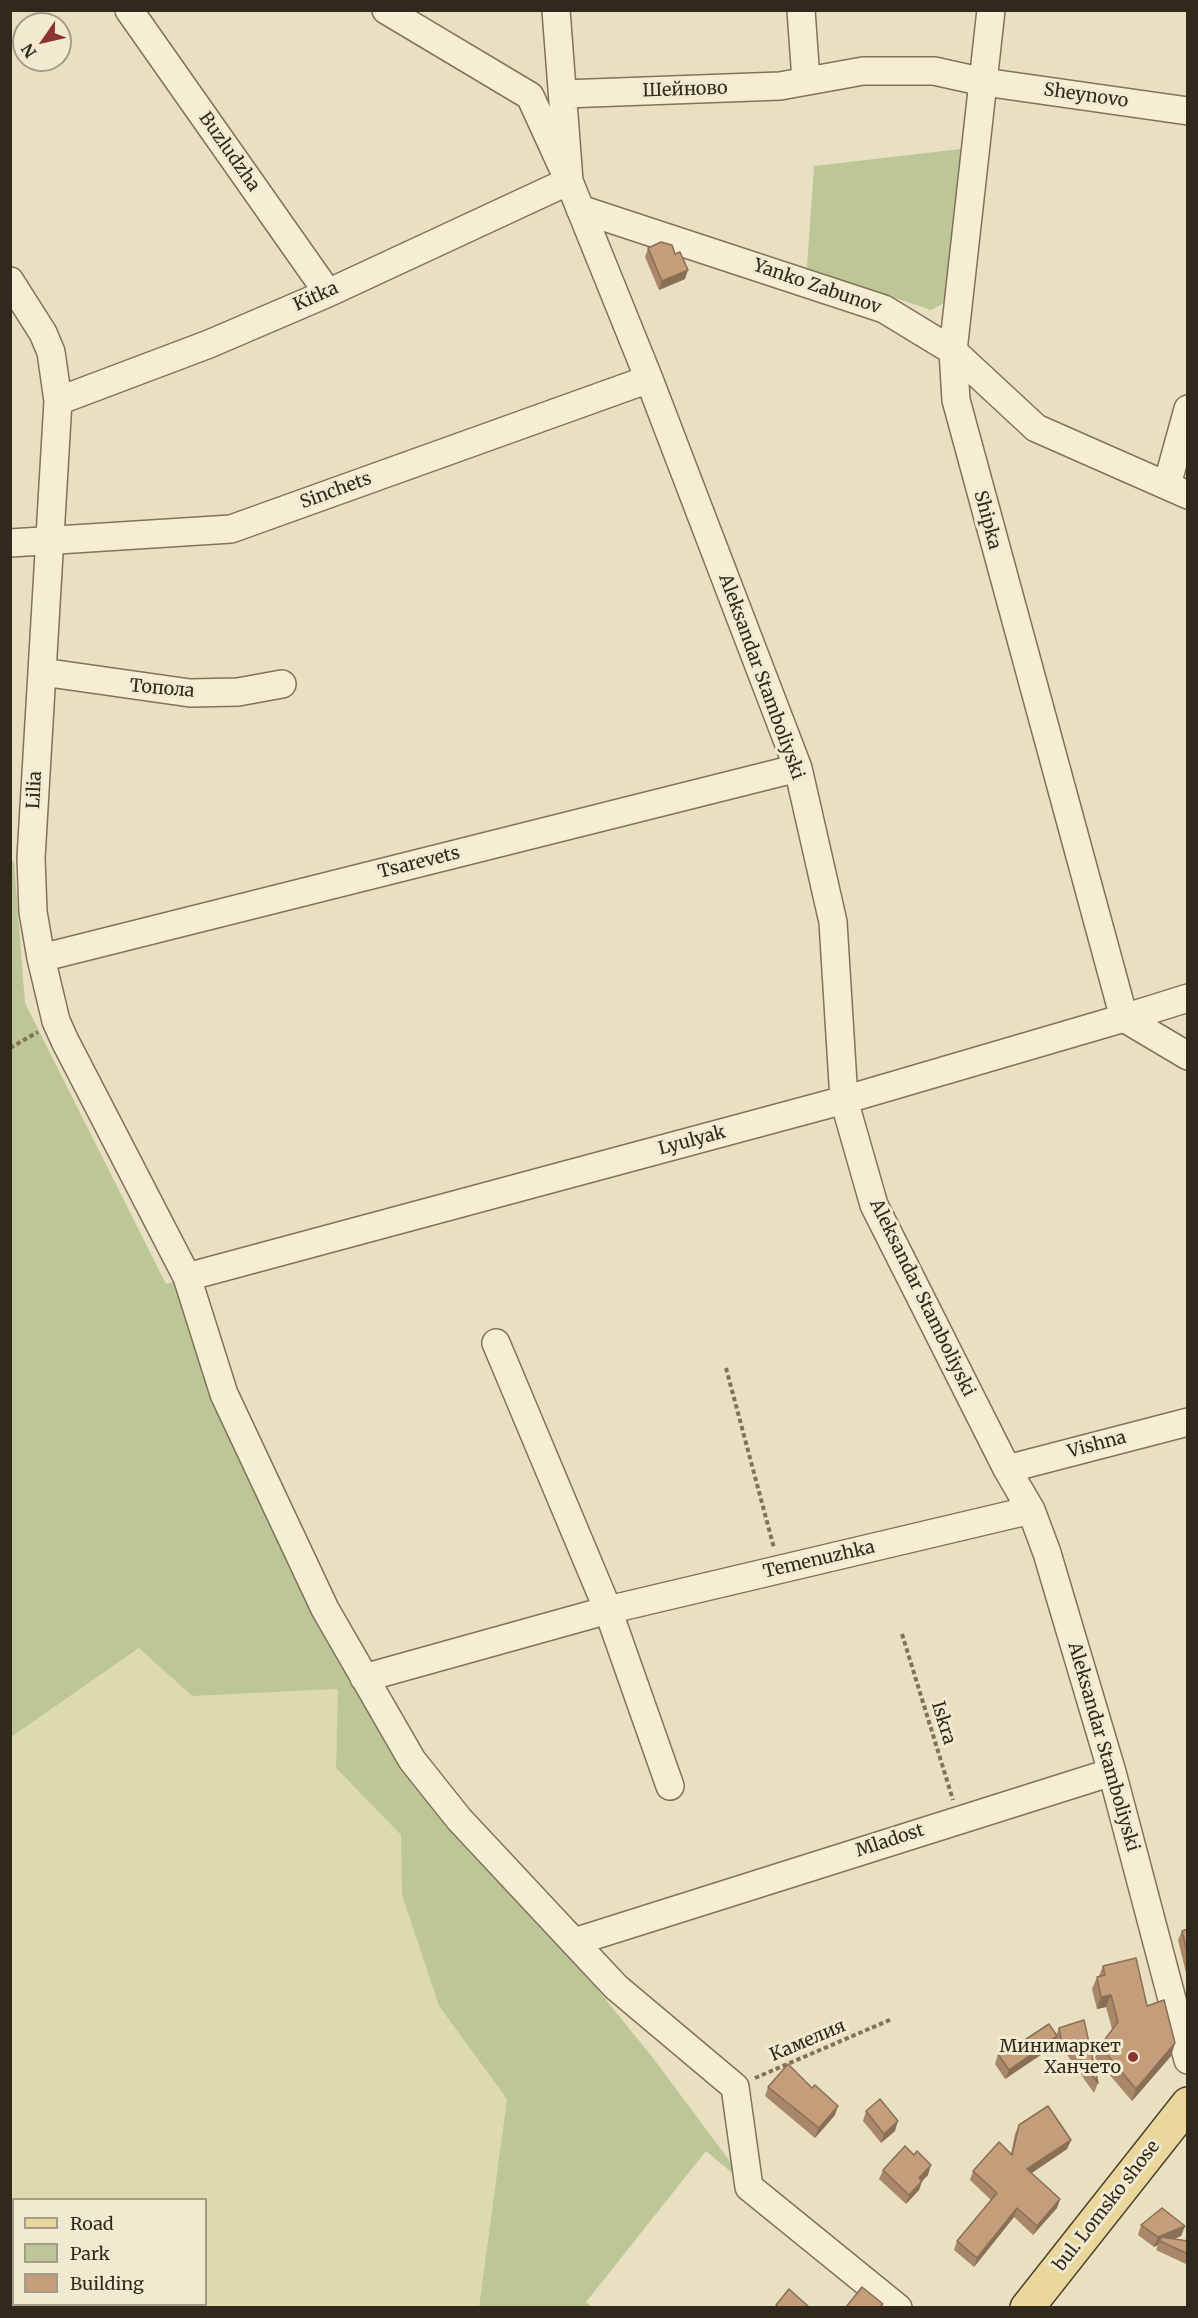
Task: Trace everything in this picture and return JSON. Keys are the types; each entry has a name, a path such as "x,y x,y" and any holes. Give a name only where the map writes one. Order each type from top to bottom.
{"main road":[{"name":"bul. Lomsko shose","path":"1027,2307 1188,2104"}],"street":[{"name":"Buzludzha","path":"129,10 328,293"},
{"path":"386,10 530,96 569,180"},
{"name":"Aleksandar Stamboliyski","path":"556,10 569,180 649,379 798,768 833,922 844,1100 874,1205 1007,1469 1031,1510 1047,1553 1112,1772 1188,2060"},
{"path":"801,10 806,80"},
{"name":"Shipka","path":"991,10 953,351 956,400 1124,1018"},
{"name":"Шейново","path":"564,94 780,86 863,70 934,71 984,82"},
{"name":"Sheynovo","path":"984,82 1188,111"},
{"name":"Kitka","path":"58,401 209,344 328,293 569,180"},
{"name":"Yanko Zabunov","path":"580,210 884,309 953,351 1036,428 1177,490"},
{"name":"Lilia","path":"10,281 43,333 51,352 58,401 31,858 33,912 56,1021 187,1277 224,1394 325,1609 412,1760 459,1819 616,1987 735,2087"},
{"name":"Sinchets","path":"10,543 231,529 649,379"},
{"path":"1177,490 1188,409"},
{"name":"Топола","path":"42,672 190,693 237,692 282,684"},
{"name":"Tsarevets","path":"41,958 798,768"},
{"name":"Lyulyak","path":"187,1277 844,1100 1188,998"},
{"path":"1124,1018 1188,1056"},
{"path":"496,1343 608,1610 670,1786"},
{"name":"Vishna","path":"1007,1469 1188,1422"},
{"name":"Temenuzhka","path":"364,1678 608,1610 1031,1510"},
{"name":"Mladost","path":"574,1942 1112,1772"},
{"path":"735,2087 749,2187 898,2307"}],"path":[{"path":"10,1048 56,1021"},
{"path":"726,1368 780,1569"},
{"name":"Iskra","path":"902,1634 958,1819"},
{"name":"Камелия","path":"735,2087 892,2019"}],"shaded area":[{"path":"140,1648 192,1696 338,1689 336,1768 401,1835 402,1895 439,2006 507,2099 479,2307 11,2307 10,1737"}],"green space":[{"path":"961,149 948,301 931,310 807,268 814,166"},
{"path":"10,861 14,861 25,1003 166,1284 187,1277 224,1394 412,1760 653,2058 749,2187 706,2151 586,2302 592,2307 479,2307 507,2099 439,2006 402,1895 401,1835 336,1768 338,1689 192,1696 139,1648 11,1737"}],"building":[{"path":"661,242 672,245 675,254 680,252 688,270 662,281 648,248"},
{"path":"1188,1929 1188,1955 1182,1931"},
{"path":"1136,1958 1147,2006 1164,2000 1175,2043 1136,2089 1100,2046 1118,2022 1111,1995 1101,1997 1097,1977 1105,1975 1103,1966"},
{"path":"1084,2020 1098,2083 1068,2042 1062,2044 1059,2028"},
{"path":"1049,2024 1057,2036 1009,2070 998,2054 1012,2045 1014,2047"},
{"path":"788,2064 812,2088 815,2085 838,2106 819,2128 768,2087"},
{"path":"880,2099 898,2121 884,2134 866,2111"},
{"path":"1048,2106 1071,2140 1027,2169 1060,2199 1037,2226 1017,2208 977,2258 957,2241 997,2193 973,2171 999,2142 1012,2155 1019,2125"},
{"path":"905,2146 914,2155 917,2151 931,2165 919,2178 922,2181 909,2195 883,2170"},
{"path":"1162,2208 1185,2226 1158,2237 1141,2225"},
{"path":"1161,2237 1188,2241 1188,2254 1160,2241"},
{"path":"862,2287 883,2304 880,2307 846,2307"},
{"path":"789,2289 809,2307 779,2307 776,2305"}],"place":[{"name":"Минимаркет Ханчето","path":"1133,2057"}]}
